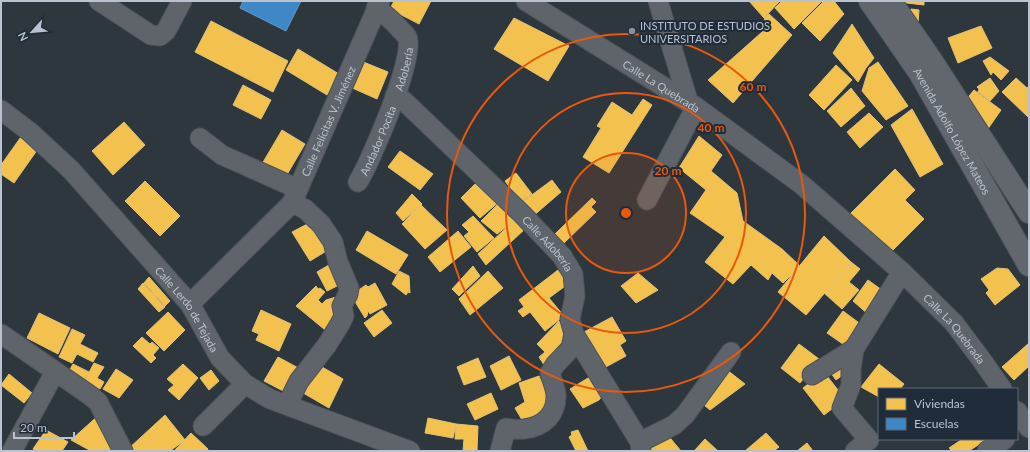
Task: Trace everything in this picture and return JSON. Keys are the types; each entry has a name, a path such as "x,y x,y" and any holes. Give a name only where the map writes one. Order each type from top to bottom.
{"main road":[{"name":"Avenida Adolfo López Mateos","path":"870,1 920,73 1029,265"},
{"name":"Avenida Adolfo López Mateos","path":"890,1 931,60 1029,212"}],"street":[{"path":"99,1 151,35 160,36 166,30 182,1"},
{"name":"Calle La Quebrada","path":"526,1 692,104 801,184 902,272 954,323 1001,388"},
{"path":"647,200 692,104 658,1"},
{"name":"Adobería","path":"378,4 408,38 407,56 402,78 395,96"},
{"name":"Calle Felícitas V. Jiménez","path":"190,304 263,231 295,196 378,4"},
{"name":"Andador Pocita","path":"358,182 368,164 395,96"},
{"name":"Calle Adobería","path":"395,96 404,100 522,214 562,256 574,274 575,296 570,319 574,334 641,447"},
{"name":"Calle Lerdo de Tejada","path":"1,110 30,132 71,170 190,304 220,358 245,384 270,399 410,451"},
{"path":"200,138 222,155 295,196 305,209 321,224 333,242 338,262 349,288 348,294 342,306 344,316 340,324 327,345 299,381 287,405"},
{"path":"855,451 869,440 842,408 851,385 851,369 854,349 902,272"},
{"path":"1,334 98,402 123,451"},
{"path":"500,451 506,428 524,429 543,423 551,416 555,405 556,394 550,373 555,365 571,348 574,334"},
{"path":"812,375 854,349"},
{"path":"641,447 674,425 685,415 730,352"},
{"path":"12,451 55,372"},
{"path":"203,426 245,384"},
{"path":"987,451 1004,440"}],"building: Viviendas":[{"path":"394,1 431,1 419,24 390,9"},
{"path":"749,1 780,1 764,18"},
{"path":"782,1 822,1 794,29 775,8"},
{"path":"824,1 834,1 844,14 820,41 802,23"},
{"path":"924,1 924,5 898,2"},
{"path":"911,9 919,10 918,25 907,16"},
{"path":"769,14 792,35 733,103 708,80 770,25 764,19"},
{"path":"514,18 569,46 548,81 494,49"},
{"path":"211,21 288,61 273,92 195,52"},
{"path":"852,24 874,58 858,82 833,53"},
{"path":"981,26 992,48 958,63 948,38"},
{"path":"298,49 339,74 327,95 286,70"},
{"path":"990,57 1009,71 1001,80 993,72 991,75 983,61"},
{"path":"361,61 388,72 377,99 350,87"},
{"path":"878,62 908,106 886,120 862,91 869,68"},
{"path":"836,65 852,80 824,110 809,95"},
{"path":"990,78 999,91 990,101 978,92 979,89 977,87"},
{"path":"1016,78 1027,88 1029,86 1029,118 1002,92"},
{"path":"243,85 271,100 261,119 233,105"},
{"path":"851,88 865,106 841,127 827,111"},
{"path":"974,90 1001,110 983,136 961,106"},
{"path":"643,99 652,105 609,173 583,157 601,128 597,126 612,102 632,115"},
{"path":"912,109 943,164 920,177 891,125"},
{"path":"869,113 883,127 860,148 847,132"},
{"path":"124,122 145,145 113,175 92,151"},
{"path":"282,130 305,144 285,178 262,164"},
{"path":"23,134 40,146 14,183 1,174 1,165"},
{"path":"699,136 722,155 711,171 737,193 743,221 782,249 799,265 783,283 772,273 768,280 751,265 733,284 705,262 725,237 690,213 706,190 679,168"},
{"path":"400,151 433,174 420,190 388,167"},
{"path":"895,169 915,190 905,200 924,219 889,254 849,215"},
{"path":"516,173 532,194 521,202 505,181"},
{"path":"479,180 500,201 480,218 461,198"},
{"path":"552,180 561,192 532,217 521,203"},
{"path":"145,181 180,216 160,236 125,201"},
{"path":"412,194 422,204 403,221 396,213"},
{"path":"592,198 596,202 591,207 596,212 564,243 555,234"},
{"path":"501,201 518,218 497,234 481,221"},
{"path":"421,205 447,230 425,249 402,224"},
{"path":"473,216 494,238 477,252 464,236 469,232 462,225"},
{"path":"516,219 525,229 486,265 478,254"},
{"path":"315,220 333,247 310,261 292,232"},
{"path":"367,231 408,255 396,274 356,250"},
{"path":"458,231 471,247 440,272 428,257"},
{"path":"824,236 851,262 806,315 778,292"},
{"path":"334,262 345,282 327,291 317,272"},
{"path":"851,262 860,269 849,282 859,290 842,309 824,293"},
{"path":"473,266 480,276 459,296 452,289"},
{"path":"997,268 1008,269 1020,285 995,305 986,293 989,290 981,279"},
{"path":"558,270 568,284 549,298 564,316 545,331 530,312 523,317 518,311 524,307 519,300"},
{"path":"399,271 409,276 410,293 408,292 406,295 392,284"},
{"path":"488,271 503,288 470,315 459,299"},
{"path":"638,273 658,290 636,303 621,286"},
{"path":"149,277 170,301 165,306 144,283"},
{"path":"868,280 886,293 869,315 853,301"},
{"path":"143,283 165,307 159,312 138,289"},
{"path":"375,283 387,305 370,314 368,311 365,318 351,295 366,285 368,287"},
{"path":"316,286 318,289 320,288 325,292 318,300 322,304 326,300 336,297 340,320 330,334 296,306"},
{"path":"261,310 291,324 279,351 256,340 259,334 252,331"},
{"path":"382,310 392,323 374,337 364,323"},
{"path":"843,311 866,328 850,349 827,333"},
{"path":"168,312 185,330 164,351 146,333"},
{"path":"39,313 70,328 58,354 27,338"},
{"path":"612,317 626,341 620,345 626,356 604,368 584,332"},
{"path":"559,321 569,346 546,368 539,357 545,352 537,344"},
{"path":"72,329 85,335 80,344 98,353 93,362 77,354 72,363 59,357"},
{"path":"142,337 150,344 152,342 159,348 153,355 156,358 151,363 133,346"},
{"path":"1029,343 1029,366 1014,380 1002,367"},
{"path":"799,344 819,359 800,383 781,368"},
{"path":"509,356 521,380 501,390 490,366"},
{"path":"278,357 304,371 289,394 264,381"},
{"path":"478,358 486,377 464,385 457,367"},
{"path":"844,359 848,371 836,380 828,369"},
{"path":"94,363 104,367 97,378 104,382 100,389 85,380"},
{"path":"315,363 343,379 329,408 298,390"},
{"path":"73,364 89,372 83,382 68,373"},
{"path":"183,364 198,378 179,400 168,390 174,385 167,379"},
{"path":"879,364 904,384 901,388 878,388 878,396 861,387"},
{"path":"722,366 745,384 710,410 698,400"},
{"path":"116,369 133,380 119,398 103,389"},
{"path":"211,370 219,381 209,390 200,378"},
{"path":"824,372 845,399 824,415 803,388"},
{"path":"9,374 32,393 24,403 1,385"},
{"path":"593,375 603,395 599,400 583,408 570,389"},
{"path":"539,376 542,383 552,381 548,416 525,425 515,408 525,402 519,383"},
{"path":"491,393 498,409 475,420 467,404"},
{"path":"100,414 113,451 91,451 71,440"},
{"path":"165,415 185,440 170,451 127,451 127,450"},
{"path":"428,418 456,424 453,438 425,433"},
{"path":"456,424 478,426 477,451 463,451 464,439 455,439"},
{"path":"46,430 68,442 62,451 36,451 33,449"},
{"path":"578,430 588,451 576,451 569,437 572,435 571,432"},
{"path":"191,433 208,449 207,451 174,451"},
{"path":"666,433 681,451 645,451"},
{"path":"766,433 779,447 774,451 745,451"},
{"path":"705,439 718,451 694,451"},
{"path":"961,440 986,440 969,451 952,451 949,448"},
{"path":"807,443 813,451 797,451"}],"building: Escuelas":[{"path":"243,1 301,1 286,31 240,8"}],"place":[{"name":"INSTITUTO DE ESTUDIOS UNIVERSITARIOS","path":"632,31"}]}
